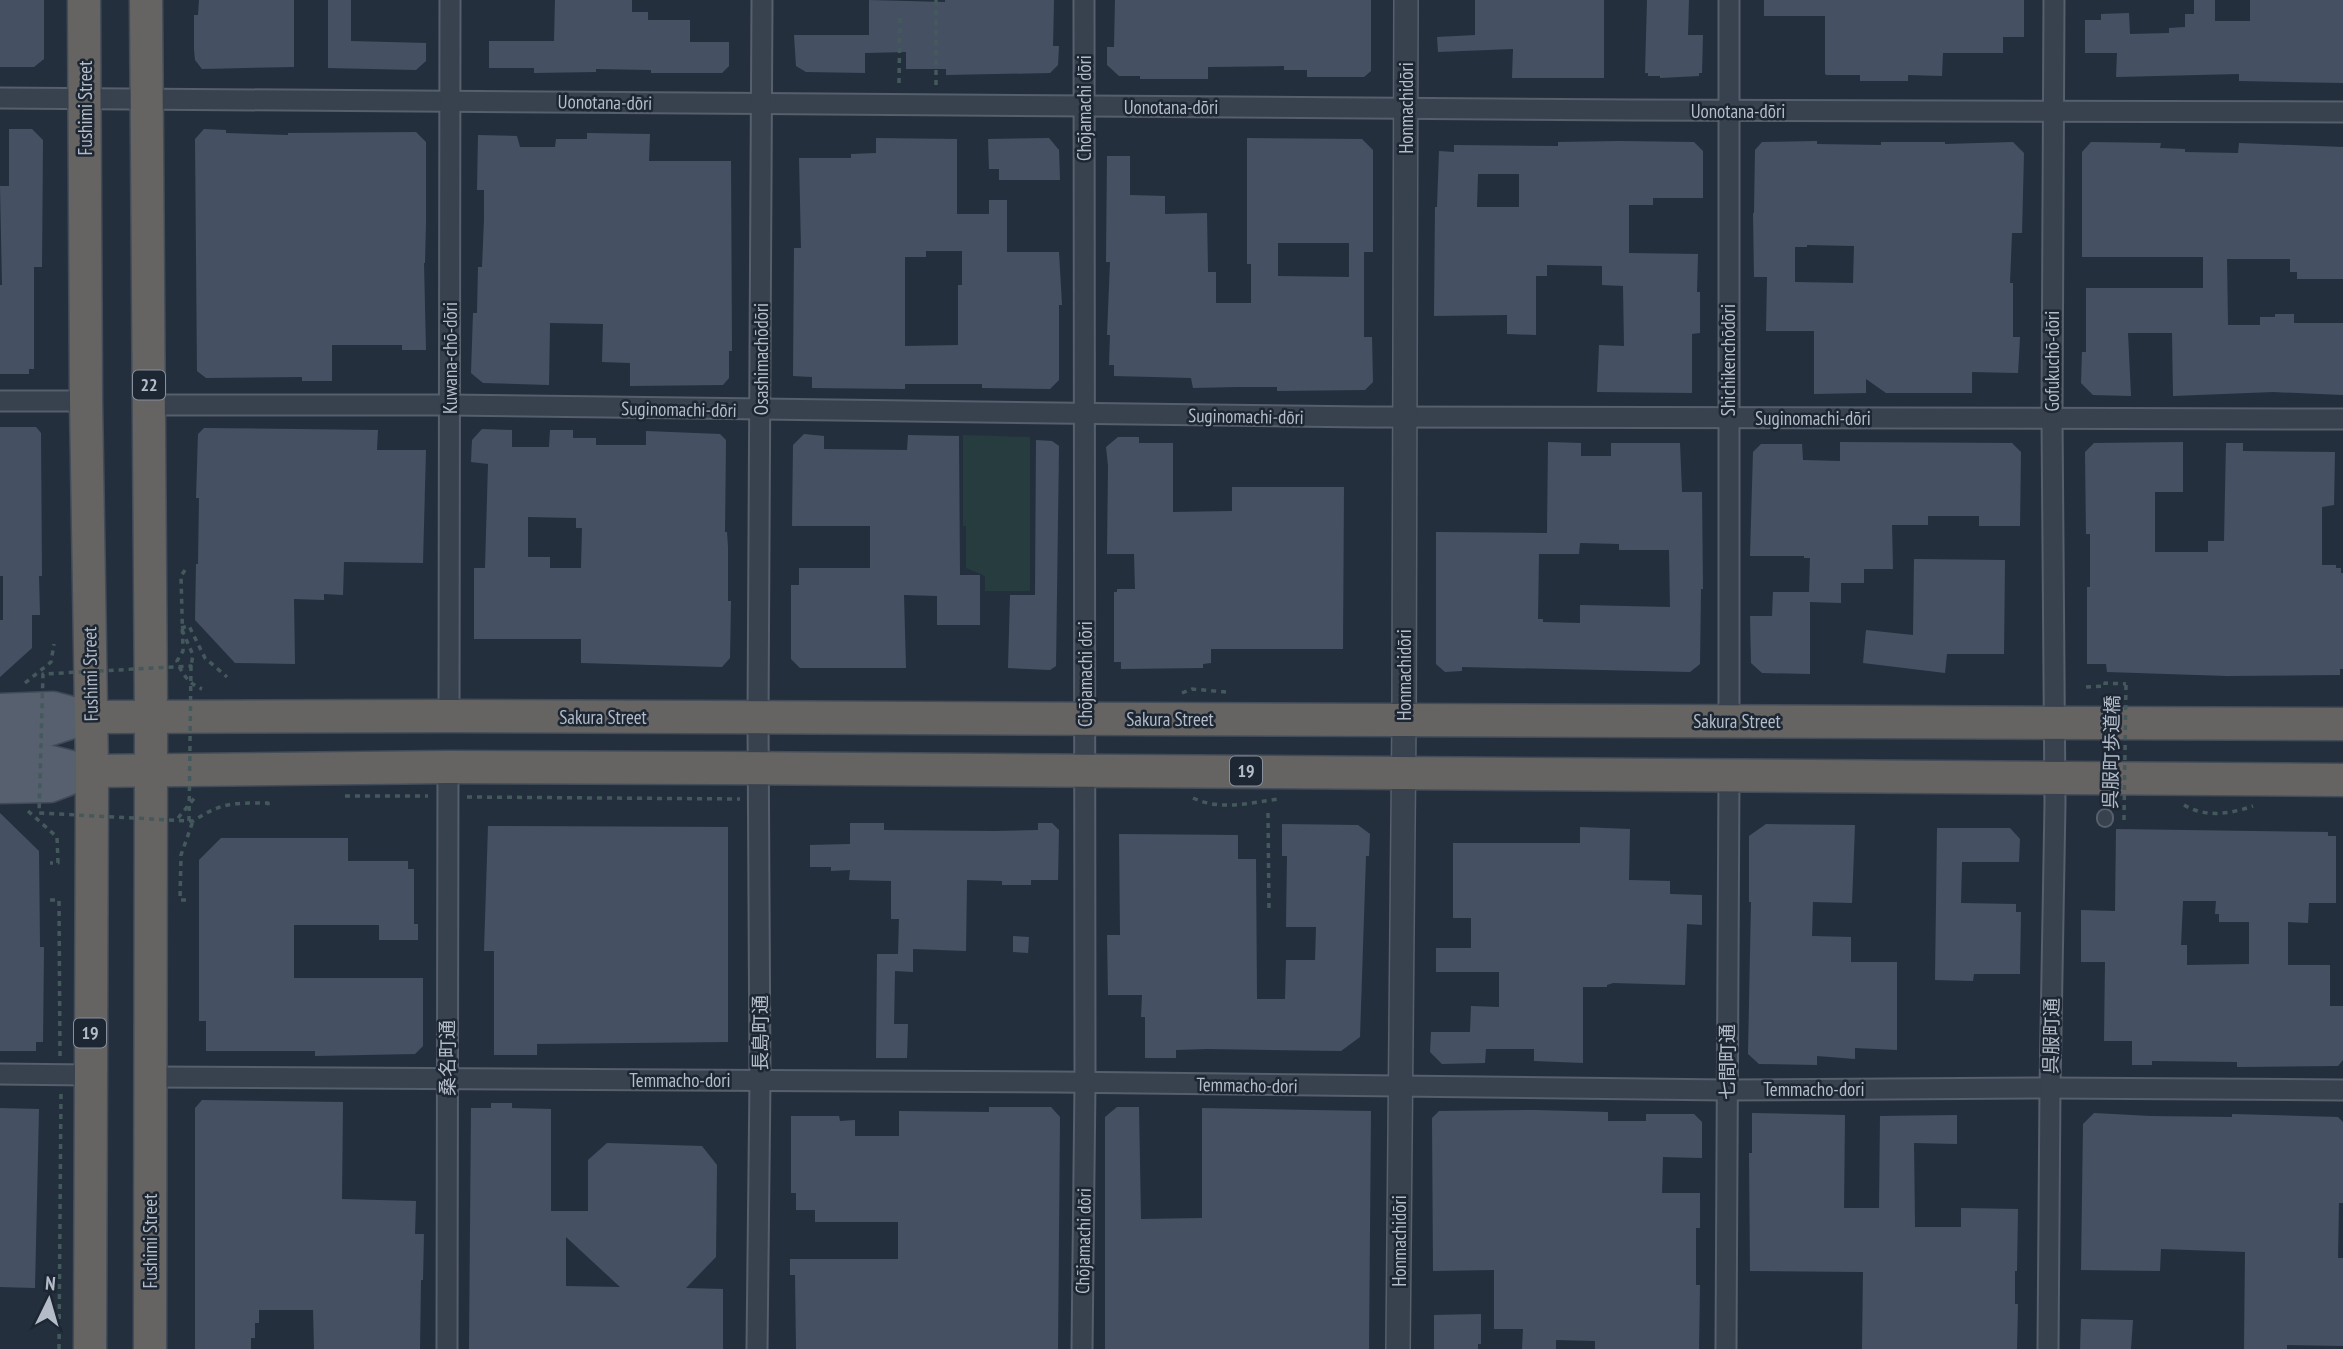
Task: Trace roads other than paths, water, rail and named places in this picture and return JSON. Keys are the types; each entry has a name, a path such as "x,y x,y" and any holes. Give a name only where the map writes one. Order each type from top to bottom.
{"highway":[{"name":"Fushimi Street","path":"84,0 86,401 92,771 75,1075 90,1349"},
{"name":"Fushimi Street","path":"146,0 151,717 150,1349"},
{"name":"Sakura Street","path":"91,717 449,716 2343,724"},
{"name":"19","path":"92,771 448,767 759,768 2343,780"}],"main road":[{"path":"0,709 53,707 91,717"},
{"name":"Sakura Street","path":"0,733 48,731 91,717"},
{"path":"0,762 47,760 92,771"},
{"path":"0,788 50,787 92,771"}],"street":[{"name":"Kuwana-chō-dōri","path":"449,716 450,0"},
{"name":"Osashimachōdōri","path":"758,718 762,0"},
{"name":"Chōjamachi dōri","path":"1082,1349 1085,1083 1084,0"},
{"name":"Honmachidōri","path":"1398,1349 1404,773 1406,0"},
{"name":"Shichikenchōdōri","path":"1729,0 1729,721"},
{"name":"Gofukuchō-dōri","path":"2054,0 2052,418 2055,722"},
{"name":"Uonotana-dōri","path":"0,98 2343,113"},
{"path":"0,401 86,401"},
{"name":"Suginomachi-dōri","path":"149,405 450,405 1404,417 2343,419"},
{"name":"長島町通","path":"757,1349 760,1080 758,718"},
{"name":"呉服町通","path":"2048,1349 2055,722"},
{"name":"桑名町通","path":"447,1349 448,767"},
{"name":"七間町通","path":"1726,1349 1729,774"},
{"path":"0,1073 75,1075"},
{"name":"Temmacho-dori","path":"150,1077 1726,1090 2343,1090"}]}
